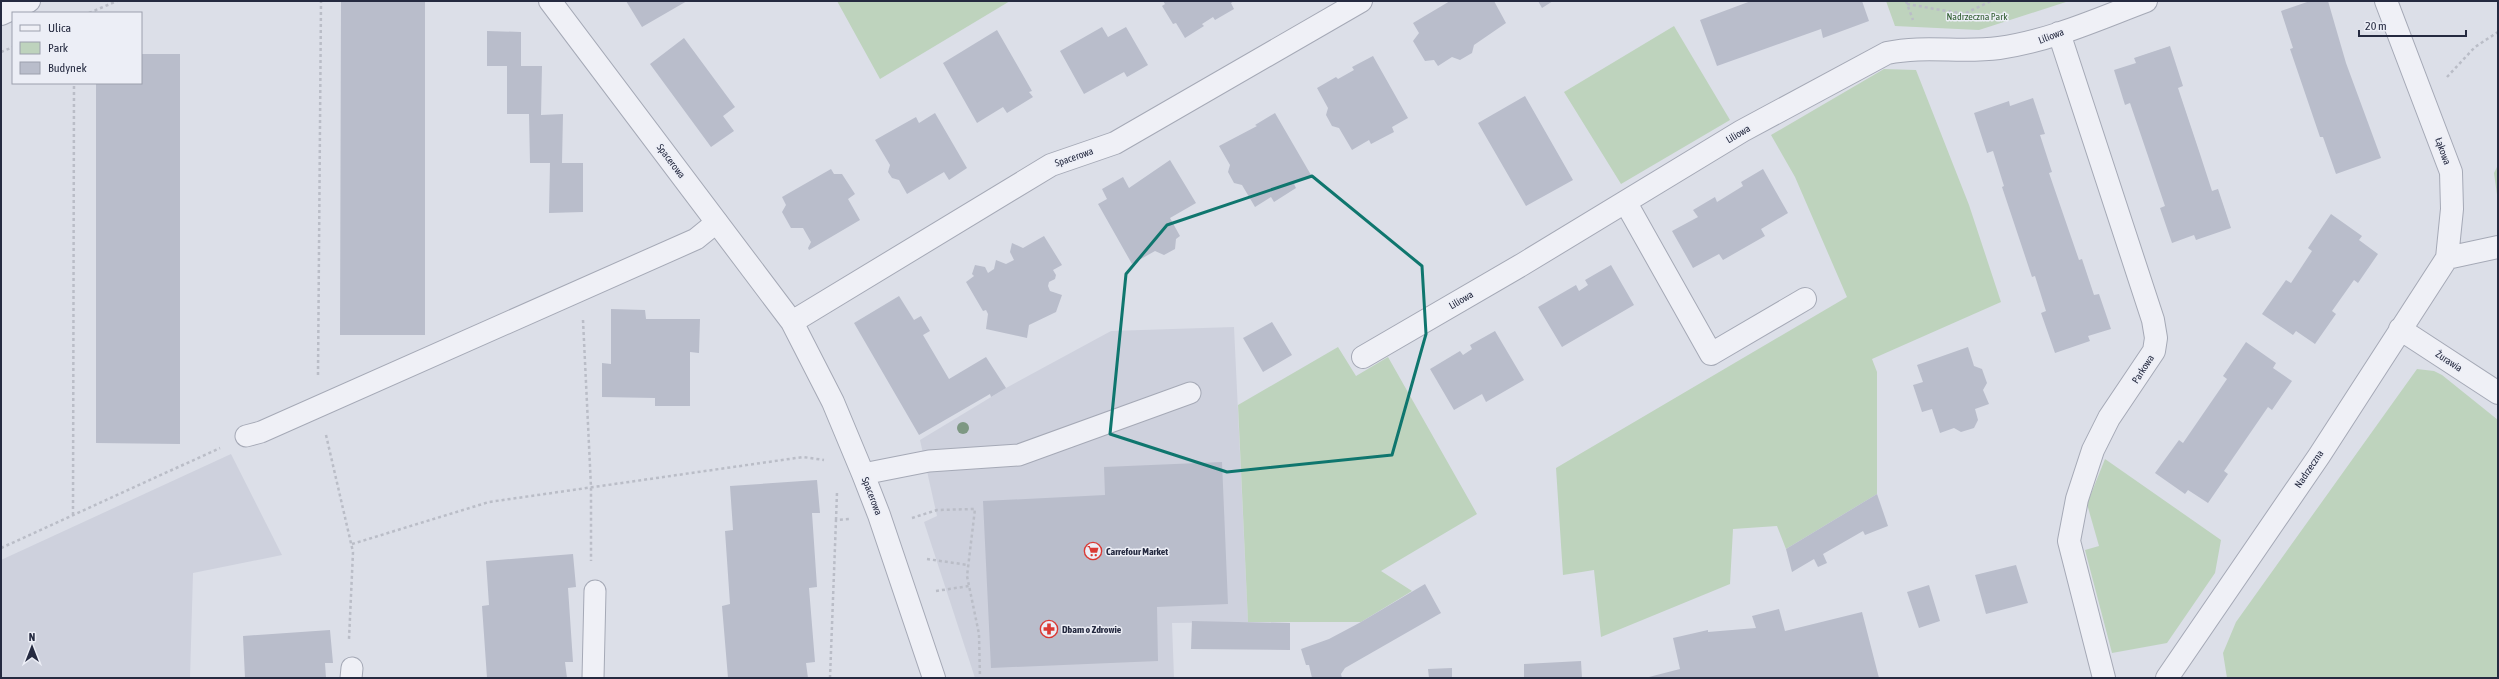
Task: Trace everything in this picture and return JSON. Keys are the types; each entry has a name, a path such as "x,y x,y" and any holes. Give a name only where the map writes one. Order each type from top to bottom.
{"street":[{"path":"1,14 29,1"},
{"name":"Spacerowa","path":"550,1 792,322 834,402 863,474 879,515 934,678"},
{"name":"Spacerowa","path":"792,322 1051,165 1115,143 1361,1"},
{"name":"Liliowa","path":"1363,357 1626,203 1742,131 1887,53 1908,48 1949,51 1997,48 2032,43 2146,1"},
{"name":"Łąkowa","path":"2386,1 2451,172 2452,209 2447,258"},
{"name":"Parkowa","path":"2059,33 2151,313 2156,338 2154,351 2148,362 2109,418 2093,450 2077,499 2069,541 2104,678"},
{"path":"1626,203 1711,354 1806,299"},
{"path":"2447,258 2498,247"},
{"name":"Nadrzeczna","path":"2167,678 2314,462 2447,258"},
{"name":"Żurawia","path":"2400,329 2498,393"}],"lane":[{"path":"246,436 260,432 318,405 696,239 717,222"},
{"path":"863,474 929,461 1019,455 1190,393"},
{"path":"593,678 595,591"}],"path":[{"path":"91,12 117,1"},
{"path":"321,1 318,405 352,544 348,662 352,673"},
{"path":"1907,4 1964,14 1991,1"},
{"path":"2425,101 2475,47 2498,32"},
{"path":"1,52 12,47"},
{"path":"73,515 74,84"},
{"path":"582,290 591,488 591,584 595,591"},
{"path":"1,548 246,436"},
{"path":"352,544 489,502 803,457 832,461"},
{"path":"830,678 837,490"},
{"path":"906,520 937,510 975,509 968,565 969,586 979,634 980,678"},
{"path":"836,520 853,518"},
{"path":"919,558 968,565"},
{"path":"931,592 969,586"}],"highlighted area":[{"path":"1312,176 1422,266 1426,334 1392,455 1227,472 1110,434 1126,274 1167,225"}],"shaded area":[{"path":"1234,327 1248,622 1172,623 1174,678 975,678 924,522 937,516 920,440 1006,388 1111,331"},
{"path":"231,454 282,555 193,573 190,678 1,678 1,560"}],"green space":[{"path":"837,1 1010,1 880,79"},
{"name":"Nadrzeczna Park","path":"1886,1 2069,1 1979,30 1895,26"},
{"path":"1674,26 1730,120 1621,184 1564,92"},
{"path":"1884,69 1916,70 1969,205 2001,302 1872,359 1877,372 1877,494 1786,549 1777,526 1733,529 1730,584 1601,637 1594,570 1563,575 1556,468 1847,297 1795,177 1771,135"},
{"path":"2498,165 2498,202 2494,173"},
{"path":"1338,347 1356,376 1388,357 1477,514 1381,571 1412,591 1361,622 1248,622 1238,405"},
{"path":"2417,369 2434,371 2442,375 2498,420 2498,678 2227,678 2223,653 2236,622"},
{"path":"2105,459 2221,540 2215,573 2167,643 2112,653 2085,550 2099,546 2087,504"}],"building":[{"path":"341,1 425,1 425,335 340,335"},
{"path":"626,1 687,1 642,27"},
{"path":"1163,1 1234,1 1231,3 1234,9 1215,20 1213,17 1202,24 1204,26 1185,38 1176,23 1173,24 1162,6 1165,4"},
{"path":"1450,1 1494,1 1506,23 1474,45 1472,53 1460,60 1452,57 1438,66 1434,60 1425,61 1413,41 1419,33 1413,23"},
{"path":"1538,1 1553,1 1542,8"},
{"path":"1751,1 1862,1 1869,21 1823,38 1821,29 1717,66 1700,20"},
{"path":"2310,1 2328,1 2346,63 2381,158 2336,174 2323,137 2320,137 2290,49 2293,48 2281,11"},
{"path":"1102,27 1108,37 1126,27 1148,65 1127,77 1124,72 1084,94 1060,51"},
{"path":"997,30 1032,91 1029,92 1033,97 1007,113 1003,107 977,123 943,63"},
{"path":"487,31 521,32 521,66 542,66 541,115 563,114 562,163 583,163 583,212 549,213 550,163 530,163 529,114 507,114 507,66 487,66"},
{"path":"684,38 735,107 723,116 734,131 711,147 650,64"},
{"path":"2170,46 2183,86 2178,88 2212,191 2218,189 2231,228 2196,240 2194,235 2172,243 2160,208 2165,206 2130,103 2125,105 2114,70 2136,63 2134,58"},
{"path":"142,54 180,54 180,444 96,443 96,84 142,84"},
{"path":"1373,56 1408,118 1392,127 1394,132 1371,144 1369,140 1352,150 1339,128 1332,126 1326,115 1328,108 1317,88 1336,77 1338,79 1354,70 1352,67"},
{"path":"1525,96 1573,180 1526,206 1478,123"},
{"path":"2033,98 2045,134 2040,135 2052,172 2049,173 2079,260 2082,259 2094,295 2099,294 2111,329 2088,336 2090,341 2055,353 2041,313 2046,311 2035,276 2032,277 2002,187 2004,186 1993,151 1987,153 1974,113 2009,101 2010,106"},
{"path":"935,113 967,168 949,180 944,172 907,194 899,180 892,178 888,172 890,165 875,140 916,117 919,123"},
{"path":"1275,113 1311,175 1294,184 1296,188 1274,202 1271,197 1255,207 1242,185 1234,183 1228,172 1230,165 1219,146 1257,126 1255,125"},
{"path":"1170,160 1196,203 1170,218 1180,236 1176,239 1175,249 1164,255 1155,251 1132,264 1098,204 1107,199 1102,189 1123,177 1129,188"},
{"path":"831,169 834,174 842,174 855,194 848,199 860,220 809,250 808,248 811,242 803,228 791,228 782,212 786,205 782,197"},
{"path":"1763,169 1788,213 1761,229 1765,236 1723,260 1719,254 1693,268 1672,231 1698,217 1693,210 1715,197 1717,202 1743,186 1741,182"},
{"path":"2331,214 2362,236 2359,240 2378,254 2358,283 2354,280 2332,311 2336,314 2315,344 2296,331 2293,335 2262,314 2286,280 2291,283 2312,251 2308,248"},
{"path":"1044,236 1062,265 1053,270 1056,275 1055,279 1049,282 1048,286 1050,291 1062,295 1056,312 1029,325 1027,338 986,329 988,314 986,310 983,311 966,282 974,276 972,274 975,265 985,267 988,273 994,269 996,260 1006,264 1014,260 1010,252 1012,243 1023,248"},
{"path":"1611,265 1634,305 1562,347 1538,307 1576,285 1579,291 1588,285 1585,280"},
{"path":"899,296 914,320 921,316 930,331 923,335 949,379 986,357 1006,388 991,397 990,394 919,435 854,323"},
{"path":"611,309 645,310 646,319 700,319 699,353 690,352 690,406 655,406 655,398 602,397 602,363 611,364"},
{"path":"1272,322 1292,355 1263,372 1243,338"},
{"path":"1495,331 1524,380 1486,402 1482,394 1454,410 1430,369 1460,351 1463,355 1472,349 1470,345"},
{"path":"2246,342 2276,363 2273,368 2292,381 2272,410 2268,407 2224,471 2228,474 2208,503 2188,490 2185,494 2155,473 2179,440 2183,443 2227,379 2223,376"},
{"path":"1968,347 1974,366 1982,369 1987,383 1983,390 1989,404 1975,409 1978,420 1974,428 1961,432 1954,428 1940,433 1932,409 1922,412 1913,385 1923,382 1917,365"},
{"path":"1222,462 1228,604 1157,607 1158,661 991,668 983,501 1105,495 1104,467"},
{"path":"817,480 820,513 812,513 817,587 809,588 815,662 806,663 808,678 728,678 722,606 730,604 725,531 733,530 730,486"},
{"path":"1877,494 1888,526 1865,535 1863,531 1823,554 1827,563 1818,567 1814,559 1792,572 1786,549"},
{"path":"573,554 576,587 568,588 573,662 565,662 567,678 487,678 482,606 489,605 486,561"},
{"path":"2016,565 2028,603 1986,614 1975,575"},
{"path":"1425,584 1441,613 1345,668 1341,674 1342,678 1312,678 1309,665 1306,665 1301,649 1329,639"},
{"path":"1929,585 1940,621 1919,628 1907,592"},
{"path":"1779,609 1785,631 1862,612 1879,678 1645,678 1680,669 1673,638 1708,630 1708,632 1756,628 1752,616"},
{"path":"1192,621 1290,623 1290,650 1191,649"},
{"path":"330,630 333,663 325,663 326,678 245,678 243,636"},
{"path":"1581,661 1582,678 1524,678 1524,664"},
{"path":"1452,668 1452,678 1429,678 1428,669"}],"place":[{"name":"Carrefour Market","path":"1093,551"},
{"name":"Dbam o Zdrowie","path":"1049,629"}]}
